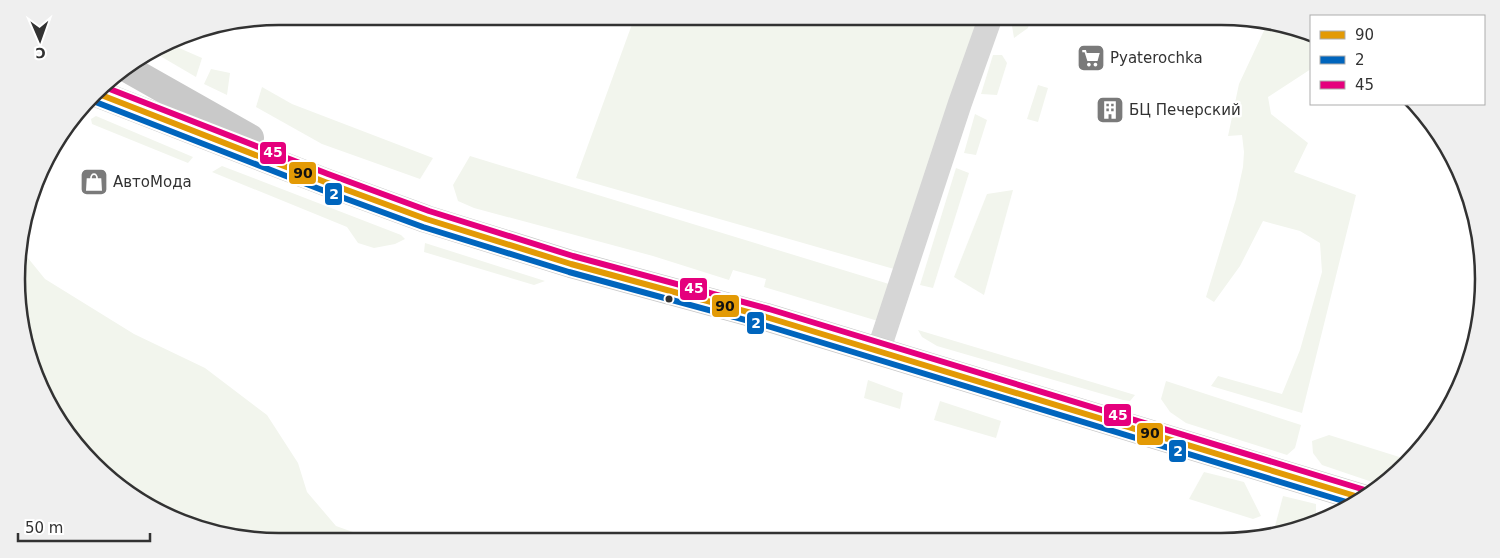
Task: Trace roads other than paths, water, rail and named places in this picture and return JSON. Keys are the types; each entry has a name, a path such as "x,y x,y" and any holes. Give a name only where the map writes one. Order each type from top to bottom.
{"main road":[{"path":"132,72 325,182"},
{"path":"103,96 426,219 571,264 766,317 1354,495"}],"street":[{"path":"878,352 960,103 988,25"}],"place":[{"name":"Pyaterochka","path":"1091,58"},
{"name":"БЦ Печерский","path":"1110,110"},
{"name":"АвтоМода","path":"94,182"}]}
